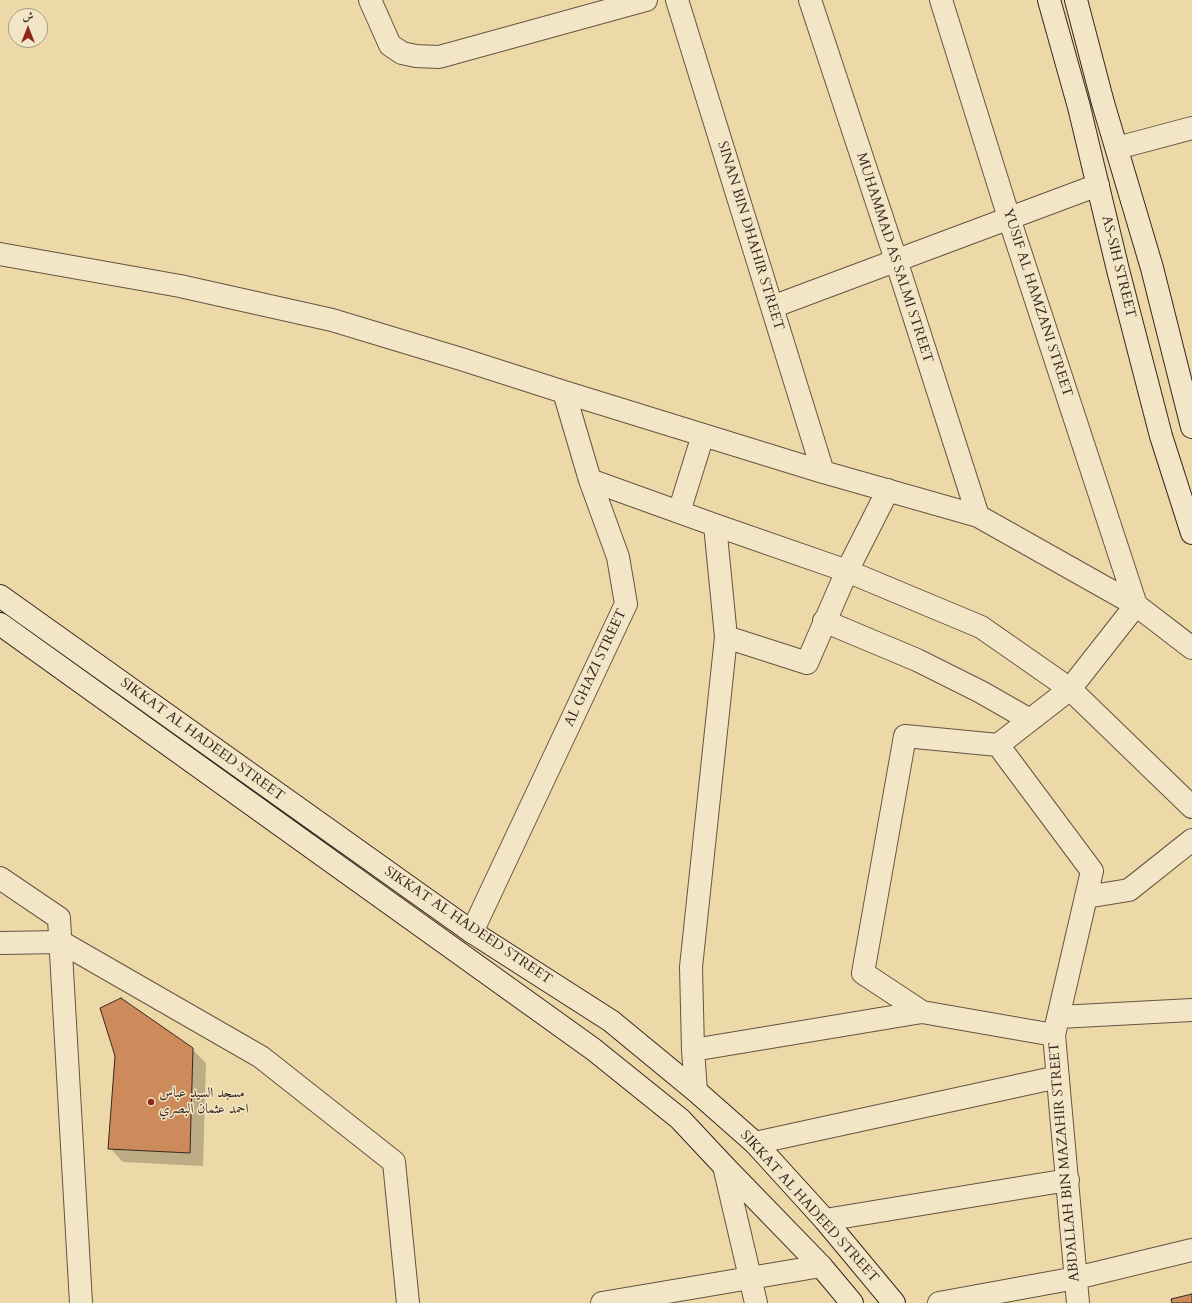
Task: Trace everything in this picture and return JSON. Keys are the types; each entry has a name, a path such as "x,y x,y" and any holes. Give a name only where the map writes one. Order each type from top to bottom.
{"street":[{"path":"370,0 390,45 402,53 416,56 439,57 646,0"},
{"name":"SINAN BIN DHAHIR STREET","path":"676,0 824,472"},
{"name":"MUHAMMAD AS SALMI STREET","path":"810,0 896,260 978,516"},
{"name":"YUSIF AL HAMZANI STREET","path":"941,0 1009,218 1136,604"},
{"name":"AS-SIH STREET","path":"1049,0 1079,107 1118,270 1161,436 1192,533"},
{"path":"1076,0 1103,103 1152,268 1192,427"},
{"path":"1117,148 1192,128"},
{"path":"772,307 1098,185"},
{"path":"0,254 180,286 332,320 824,472 978,516 1136,604 1192,648"},
{"name":"AL GHAZI STREET","path":"472,932 626,604 618,557 590,480 564,392"},
{"path":"679,512 703,435"},
{"path":"590,480 715,526 847,571 981,627 1070,689 1192,808"},
{"path":"726,637 806,663 847,571 888,490"},
{"path":"696,1091 693,1050 691,966 726,637 715,526"},
{"name":"SIKKAT AL HADEED STREET","path":"0,596 472,932 611,1021 696,1091 755,1143 825,1220 894,1303"},
{"path":"922,1012 863,972 905,736 998,745 1070,689 1136,604"},
{"path":"824,621 917,660 981,692 1030,720"},
{"name":"SIKKAT AL HADEED STREET","path":"0,624 593,1049 680,1119 821,1266 852,1303"},
{"name":"ABDALLAH BIN MAZAHIR STREET","path":"998,745 1092,871 1056,1026 1058,1076 1078,1303"},
{"path":"1086,897 1129,890 1192,840"},
{"path":"0,878 59,918 81,1303"},
{"path":"0,943 60,942 261,1057 394,1162 408,1303"},
{"path":"693,1050 922,1012 1056,1026 1192,1010"},
{"path":"755,1143 1058,1076"},
{"path":"724,1166 756,1303"},
{"path":"825,1220 1068,1180"},
{"path":"940,1303 1076,1278 1192,1250"},
{"path":"602,1303 821,1266"}],"building":[{"name":"مسجد السيد عباس احمد عثمان البصري","path":"121,998 193,1048 190,1153 108,1149 115,1056 100,1008"},
{"path":"1192,1294 1192,1303 1172,1303 1171,1299"}],"place":[{"name":"مسجد السيد عباس احمد عثمان البصري","path":"151,1102"}]}
